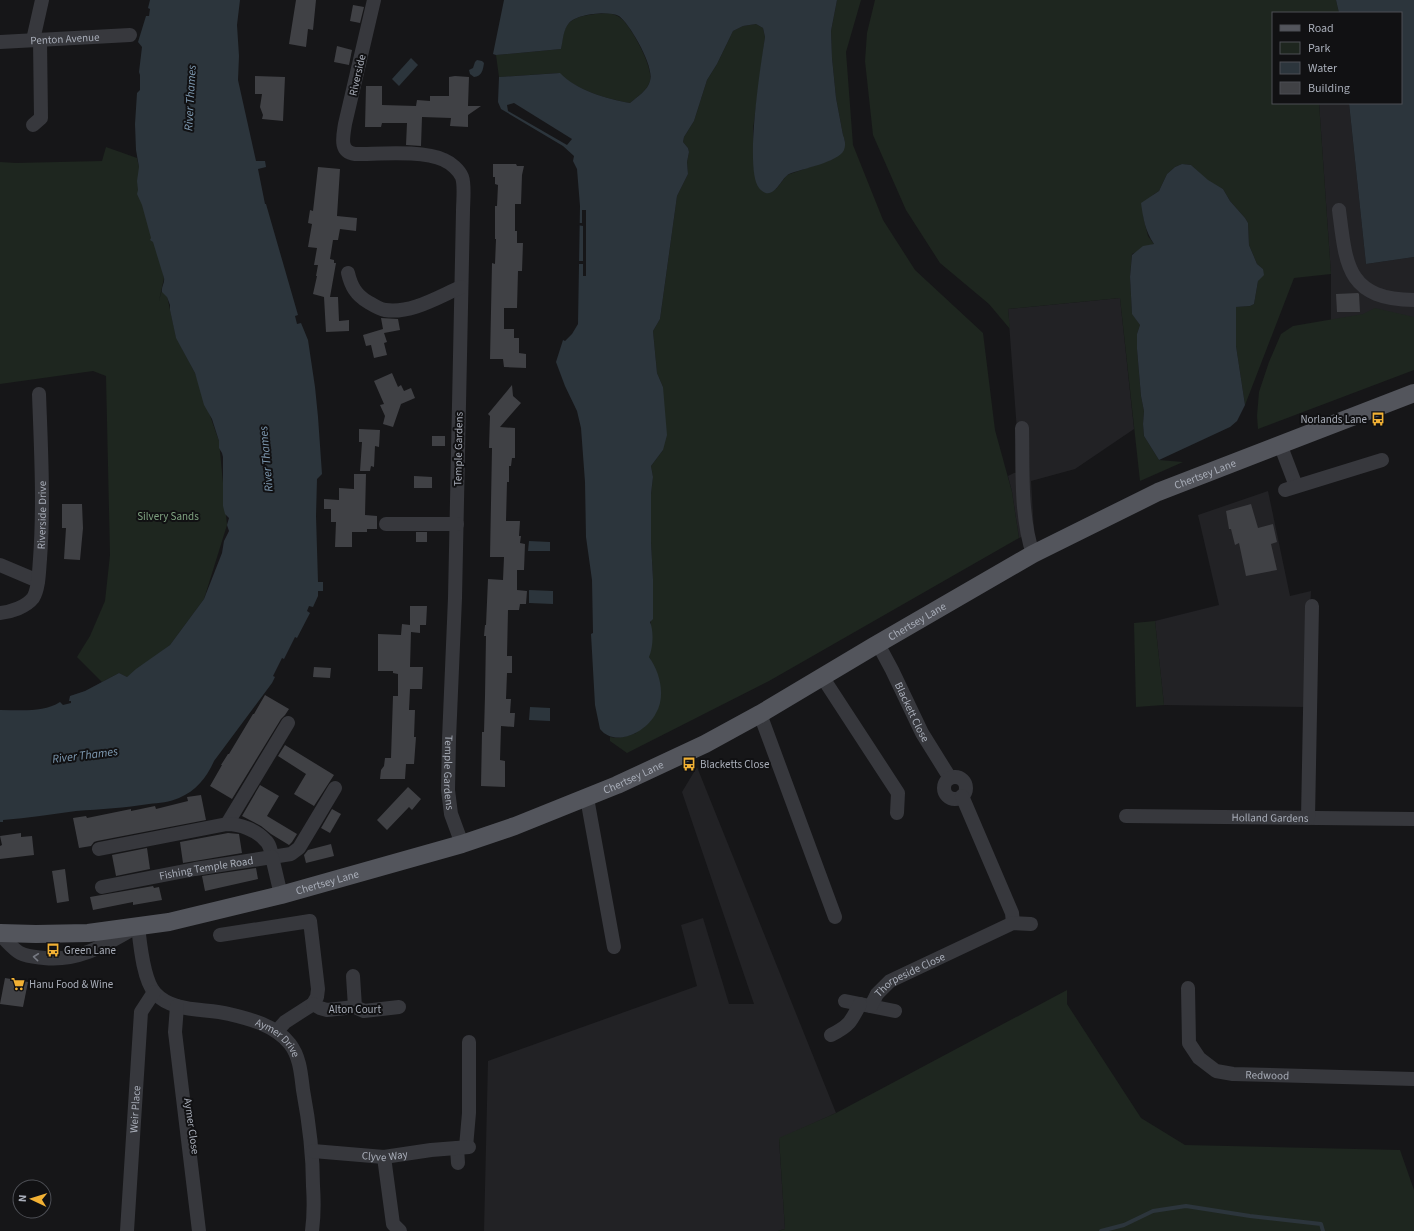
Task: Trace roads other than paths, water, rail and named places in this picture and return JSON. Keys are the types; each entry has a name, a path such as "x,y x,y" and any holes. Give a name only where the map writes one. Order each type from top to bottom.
{"main road":[{"name":"Chertsey Lane","path":"0,934 88,933 169,922 281,895 462,844 515,826 587,798 698,747 823,678 878,644 1033,554 1158,492 1414,393"}],"street":[{"path":"34,125 41,118 36,40 42,0"},
{"name":"Riverside","path":"345,149 343,136 345,124 374,0"},
{"name":"Penton Avenue","path":"0,42 130,34"},
{"name":"Temple Gardens","path":"345,149 349,153 355,154 418,155 434,157 445,160 459,171 463,179 455,598 448,790 450,814 462,844"},
{"path":"1339,210 1344,249 1352,273 1364,288 1376,295 1414,300"},
{"path":"348,273 352,286 360,297 372,305 384,310 400,310 414,307 461,287"},
{"name":"Riverside Drive","path":"0,613 7,613 22,606 33,598 38,581 43,525 39,394"},
{"path":"1022,428 1024,506 1029,543 1033,554"},
{"path":"1280,444 1290,488 1382,460"},
{"path":"1014,473 1024,506"},
{"path":"386,524 456,524"},
{"path":"0,565 38,581"},
{"path":"1308,818 1312,606"},
{"name":"Blackett Close","path":"878,644 922,733 950,778 960,778 965,783 965,791 962,796 1012,913 1013,924"},
{"path":"823,678 898,793 897,813"},
{"path":"760,714 835,917"},
{"path":"227,824 288,723"},
{"name":"Fishing Temple Road","path":"102,888 195,869 291,854 299,848 335,788"},
{"path":"587,798 614,947"},
{"name":"Holland Gardens","path":"1126,816 1414,819"},
{"path":"99,849 227,824 235,824 244,827 265,839 271,849 281,895"},
{"name":"Alton Court","path":"220,935 310,921 318,989 317,997 313,1004 285,1022 277,1031"},
{"path":"1013,924 1031,924"},
{"name":"Thorpeside Close","path":"866,1005 890,981 1013,924"},
{"path":"0,934 19,952 30,957 56,959 81,955 138,926"},
{"name":"Aymer Drive","path":"138,926 141,952 146,974 154,992 170,1004 227,1013 257,1022 277,1031 290,1044 298,1059 312,1151 314,1218 312,1231"},
{"path":"354,976 355,1007"},
{"name":"Redwood","path":"1188,988 1189,1043 1199,1058 1216,1071 1233,1074 1414,1079"},
{"name":"Weir Place","path":"127,1231 141,1012 154,992"},
{"name":"Thorpeside Close","path":"845,1001 895,1010"},
{"name":"Alton Court","path":"313,1004 327,1010 355,1007 364,1010 399,1008"},
{"path":"831,1035 846,1028 853,1018 866,1005"},
{"name":"Aymer Close","path":"177,1006 175,1032 199,1231"},
{"name":"Aymer Close","path":"176,1021 180,1032 206,1231"},
{"path":"458,1163 464,1147 469,1113 469,1042"},
{"name":"Clyve Way","path":"312,1151 384,1157 464,1147"},
{"path":"384,1157 395,1229"}],"water":[{"name":"River Thames","path":"150,0 240,0 237,25 239,56 238,80 256,161 265,161 266,167 258,169 265,204 298,315 295,316 297,324 301,323 308,340 315,387 322,474 317,479 316,516 318,582 323,582 323,591 318,591 318,596 313,607 309,606 307,611 310,613 297,638 295,637 284,659 282,658 273,676 275,677 272,683 214,761 208,773 191,792 179,798 164,802 76,811 3,820 3,822 0,822 0,710 31,710 46,708 60,702 63,705 71,703 71,701 69,701 70,696 85,691 119,673 127,677 170,645 204,599 222,553 224,541 229,531 227,525 229,518 225,514 223,506 223,457 219,448 219,441 212,419 204,405 195,373 176,338 170,305 167,297 162,292 164,278 153,242 150,240 151,238 142,205 137,194 139,167 136,150 135,124 137,93 140,90 139,72 142,47 138,42 146,16 149,16 150,9 148,8"},
{"path":"504,0 837,0 831,31 836,98 845,142 844,150 841,154 828,162 789,174 772,192 764,192 759,188 755,177 753,139 757,91 765,37 763,28 756,24 743,26 733,31 717,64 707,80 694,121 684,137 683,142 688,148 689,152 687,162 688,174 677,196 660,319 653,331 657,373 663,387 667,435 663,450 651,466 653,477 651,494 651,542 653,619 650,622 652,640 649,657 659,677 661,699 656,713 646,726 630,735 622,737 606,735 600,729 595,705 591,634 593,633 592,580 586,537 585,482 581,428 577,411 556,362 563,340 565,341 572,334 578,324 580,206 577,169 573,161 574,156 563,146 501,109 498,102 499,77 560,73 574,84 592,93 630,103 647,87 651,75 645,56 635,36 619,16 608,13 585,15 578,17 569,23 564,35 561,49 496,55 493,54"},
{"path":"1336,0 1414,0 1414,257 1366,264 1349,104 1402,104 1402,12 1339,12"},
{"path":"411,58 418,65 399,86 392,79"},
{"path":"477,60 482,61 484,66 480,74 474,77 470,74 469,70 473,68"},
{"path":"1182,164 1191,165 1208,180 1223,189 1230,201 1245,218 1248,223 1249,245 1257,264 1263,269 1264,275 1258,281 1254,304 1250,306 1236,307 1236,346 1245,405 1237,421 1230,427 1159,460 1144,436 1144,411 1141,396 1137,349 1137,334 1140,325 1132,314 1130,277 1132,255 1143,246 1154,244 1146,229 1141,203 1159,191 1167,174 1175,167"},
{"path":"529,541 550,542 550,551 528,551"},
{"path":"529,590 553,591 553,604 529,603"},
{"path":"530,707 550,708 550,721 529,720"}],"waterway":[{"path":"1101,1231 1124,1225 1153,1211 1186,1206 1250,1216 1321,1224 1323,1231"}],"place":[{"name":"Norlands Lane","path":"1378,419"},
{"name":"Blacketts Close","path":"689,764"},
{"name":"Green Lane","path":"53,950"},
{"name":"Hanu Food & Wine","path":"18,984"}],"park label":[{"name":"Silvery Sands","path":"168,516"}]}
